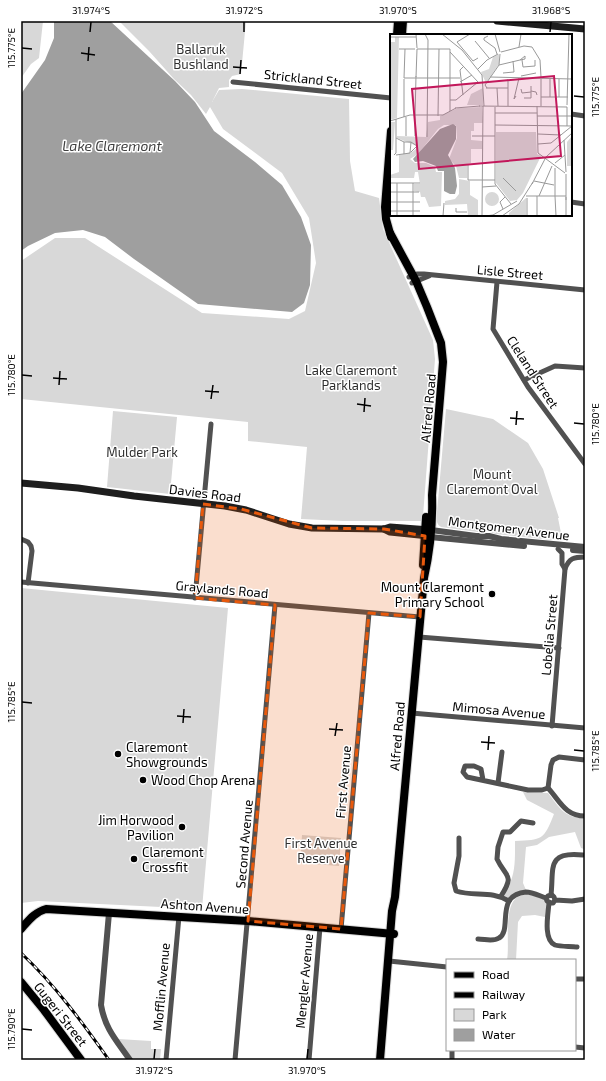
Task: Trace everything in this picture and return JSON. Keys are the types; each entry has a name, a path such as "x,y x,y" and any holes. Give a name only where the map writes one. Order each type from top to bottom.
{"main road":[{"path":"397,34 398,21"},
{"path":"402,34 403,21"},
{"path":"498,21 585,29"},
{"name":"Alfred Road","path":"384,1060 393,934 397,912 395,897 424,578 422,559 432,512 432,495 443,362 441,343 434,325 390,233 386,219 390,149"},
{"name":"Davies Road","path":"21,483 78,488 241,509 289,524 312,528 384,528 390,532 428,533"},
{"name":"Ashton Avenue","path":"21,928 37,912 46,909 179,916 393,934"},
{"name":"Alfred Road","path":"380,1060 391,961"},
{"name":"Gugeri Street","path":"21,982 81,1060"},
{"name":"Gugeri Street","path":"21,990 77,1060"}],"street":[{"name":"Strickland Street","path":"233,82 390,98"},
{"path":"572,114 585,116"},
{"path":"572,202 585,204"},
{"name":"Lisle Street","path":"413,279 424,274 585,290"},
{"name":"Cleland Street","path":"497,282 492,329 528,387 585,464"},
{"path":"524,380 555,366 585,368"},
{"path":"195,598 211,424"},
{"name":"Montgomery Avenue","path":"428,533 489,536 585,551"},
{"path":"21,539 28,542 32,548 28,583"},
{"name":"Montgomery Avenue","path":"554,547 585,547"},
{"name":"Lobelia Street","path":"552,726 565,569 562,564 562,553 554,547"},
{"path":"565,569 569,560 572,558 585,557"},
{"name":"Graylands Road","path":"21,582 420,617"},
{"name":"Second Avenue","path":"235,1060 275,605"},
{"name":"First Avenue","path":"341,929 369,613"},
{"path":"419,637 559,648"},
{"name":"Mimosa Avenue","path":"411,713 585,728"},
{"path":"498,783 502,752"},
{"path":"585,760 559,757 553,760 548,788 567,812 579,816 585,816"},
{"path":"483,780 528,790 542,790 548,788"},
{"path":"500,896 508,885 507,872 497,859 498,847 503,832 510,832 521,821 533,823"},
{"path":"459,838 459,856 454,884 456,891 500,896 508,901"},
{"path":"577,947 554,944 549,940 547,932 549,899 553,864 557,859 564,856 583,855"},
{"path":"478,939 495,940 501,938 504,932 508,901 514,896 526,892 549,899 553,902 555,900 572,901 585,899"},
{"path":"109,913 101,1005 103,1018 108,1029 130,1060"},
{"name":"Mofflin Avenue","path":"166,1060 179,916"},
{"name":"Mengler Avenue","path":"309,1060 320,927"},
{"path":"391,961 446,967"}],"highlighted area":[{"path":"203,504 241,509 312,528 384,529 425,536 420,617 369,613 341,929 248,921 275,605 195,598"}],"green space":[{"path":"21,21 43,21 39,58 31,64 21,78"},
{"name":"Lake Claremont Parklands","path":"119,21 246,21 241,74 232,76 229,80 229,87 219,88 212,102 219,90 242,89 349,99 350,161 355,191 379,198 383,229 433,340 435,359 423,519 421,521 343,521 301,519 307,447 248,441 248,422 21,399 21,261 55,238 85,238 202,313 289,319 305,311 316,263 309,218 282,173 223,129 210,107 206,114 191,95"},
{"name":"Mount Claremont Oval","path":"446,409 493,419 528,443 543,469 559,518 562,538 552,540 496,534 487,531 478,532 441,527 438,524 437,512"},
{"name":"Mulder Park","path":"113,411 177,417 170,494 107,487"},
{"name":"Claremont Showgrounds","path":"21,588 228,608 202,909 38,901 21,903"},
{"path":"523,792 548,793 559,808 567,814 578,818 585,818 585,852 584,849 581,848 575,832 549,837 537,845 526,847 523,883 526,890 509,899 503,895 513,876 515,863 515,841 531,840 541,837 547,829 554,814 527,800"},
{"name":"First Avenue Reserve","path":"302,835 341,838 339,866 300,863"},
{"path":"526,894 544,897 547,904 545,917 535,915 522,916 518,922 516,959 507,959 508,918 513,902 517,897"},
{"path":"118,1039 151,1041 151,1049 161,1049 160,1060 133,1060"}],"water":[{"name":"Lake Claremont","path":"54,21 110,21 175,81 195,102 214,131 255,162 282,185 301,217 311,245 310,285 304,303 292,312 198,304 105,237 83,230 55,233 21,251 21,94 45,60 54,38"}],"railway":[{"path":"21,953 57,991 109,1060"}],"place":[{"name":"Mount Claremont Primary School","path":"492,594"},
{"name":"Claremont Showgrounds","path":"118,754"},
{"name":"Wood Chop Arena","path":"143,780"},
{"name":"Jim Horwood Pavilion","path":"182,827"},
{"name":"Claremont Crossfit","path":"134,859"}],"park label":[{"name":"Ballaruk Bushland","path":"201,56"}]}
